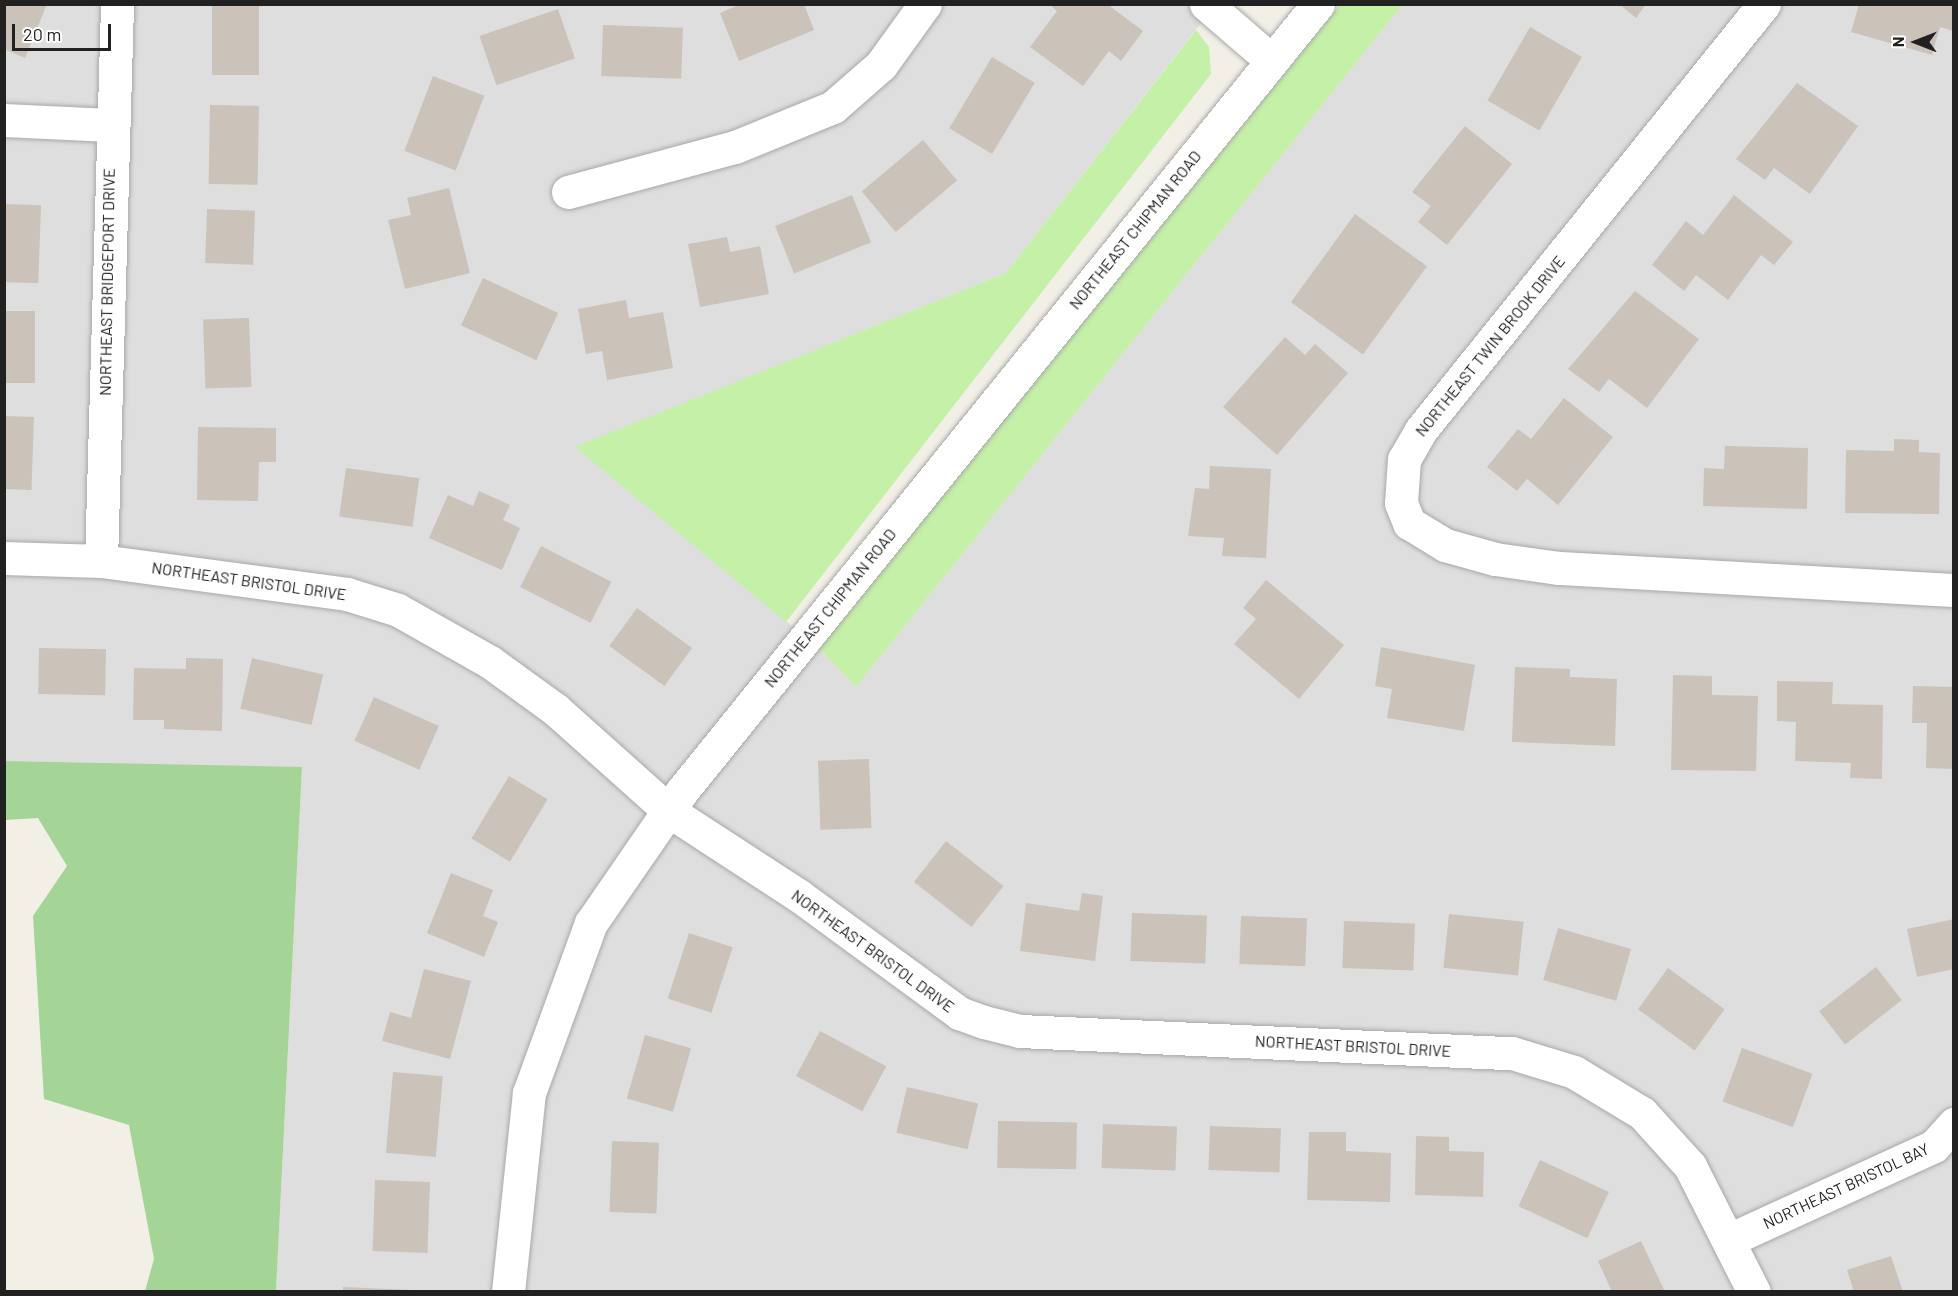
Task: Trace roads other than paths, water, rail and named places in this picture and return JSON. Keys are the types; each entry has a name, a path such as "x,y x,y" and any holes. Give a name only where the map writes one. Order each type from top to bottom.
{"street":[{"name":"NORTHEAST BRIDGEPORT DRIVE","path":"101,561 110,125 117,4"},
{"path":"568,192 735,147 833,107 881,65 925,4"},
{"path":"1206,4 1272,61"},
{"name":"NORTHEAST CHIPMAN ROAD","path":"508,1292 529,1093 591,924 669,811 1318,4"},
{"name":"NORTHEAST TWIN BROOK DRIVE","path":"1764,4 1421,430 1404,459 1401,503 1409,523 1445,545 1496,559 1559,568 1953,590"},
{"path":"4,120 110,125"},
{"name":"NORTHEAST BRISTOL DRIVE","path":"4,558 101,561 347,594 398,610 490,662 556,710 669,811 798,895 959,1014 1020,1030 1512,1053 1574,1072 1642,1113 1690,1166 1731,1239 1755,1292"},
{"name":"NORTHEAST BRISTOL BAY","path":"1731,1239 1934,1146 1953,1124"}]}
